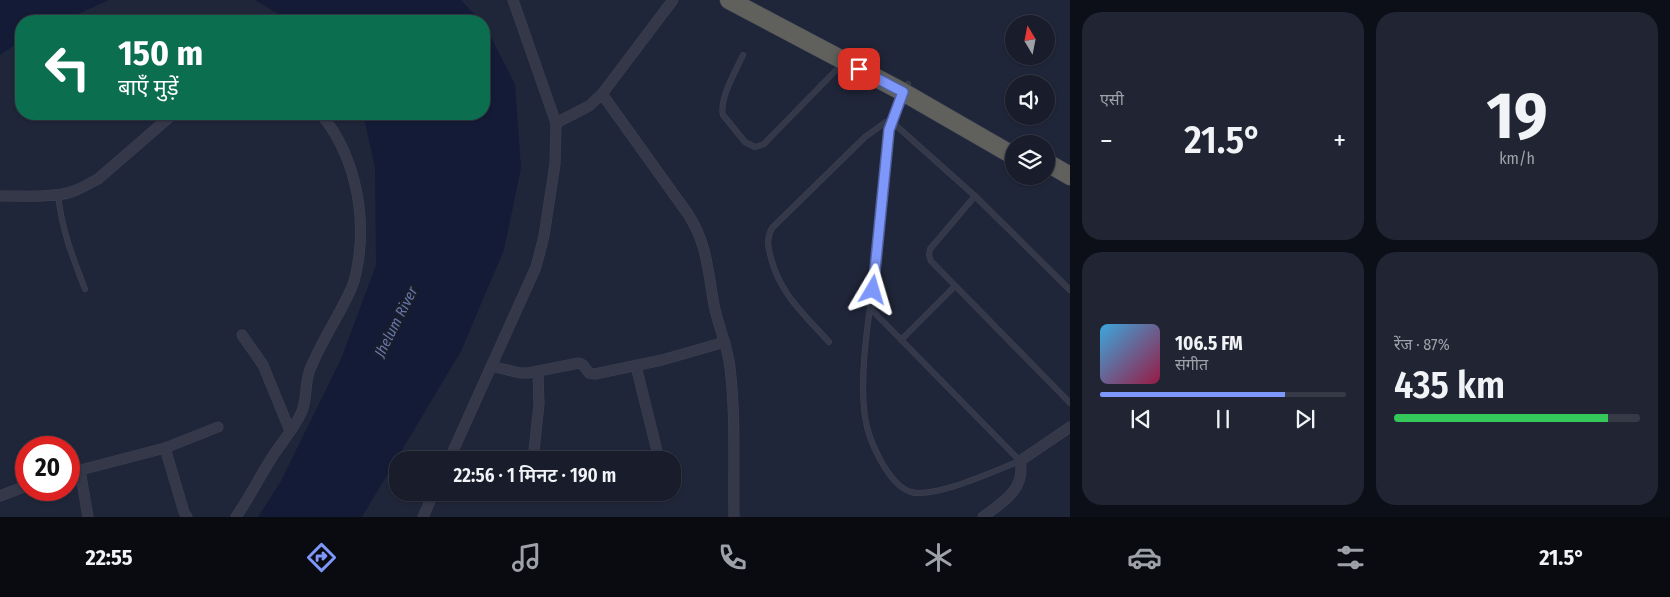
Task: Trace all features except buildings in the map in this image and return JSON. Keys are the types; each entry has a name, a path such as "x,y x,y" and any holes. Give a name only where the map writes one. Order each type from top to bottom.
{"highway":[{"path":"729,0 848,57"},
{"path":"751,0 848,57 1005,139"},
{"path":"906,88 1005,150"},
{"path":"1055,167 1070,176"},
{"path":"1055,180 1070,188"}],"street":[{"path":"453,451 536,267 544,236 555,164 556,122 513,0"},
{"path":"556,122 589,106 602,94 673,0"},
{"path":"602,94 698,228 707,257 715,313 725,342 730,366 734,517"},
{"path":"0,196 72,192 98,179 166,120"},
{"path":"236,517 303,409 306,384 311,365 354,282 361,242 360,217 351,169 343,146 327,120"},
{"path":"242,335 263,365 290,430"},
{"path":"491,366 520,373 579,364 592,374 662,360 725,342"},
{"path":"636,366 657,451"},
{"path":"534,451 539,404 538,371"},
{"path":"983,517 1010,496 1017,487 1022,470 1020,461 1070,427"},
{"path":"88,517 80,470 165,448 218,428"},
{"path":"165,448 187,517"},
{"path":"0,496 15,490"},
{"path":"423,517 430,501"}],"lane":[{"path":"742,55 723,102 722,111 723,115 745,142 755,147 764,144 848,57"},
{"path":"871,309 1020,461 942,490 927,493 911,492 900,486 890,474 868,430 865,419 864,363 891,121 906,88"},
{"path":"891,121 975,196 1070,290"},
{"path":"829,342 788,297 778,281 768,238 772,228 865,137 886,122 891,121"},
{"path":"58,194 60,219 85,289"},
{"path":"975,196 930,249 931,261 1070,404"},
{"path":"901,340 955,286"}],"water":[{"path":"0,0 109,0 76,15 15,15 15,45 0,55"},
{"path":"255,0 461,0 475,15 280,15"},
{"name":"Jhelum River","path":"490,36 515,84 521,168 504,250 461,351 401,451 389,451 389,472 362,517 258,517 281,481 341,359 376,265 375,167 364,120 490,120"}],"route":[{"path":"859,69 903,92 889,130 873,290"}]}
